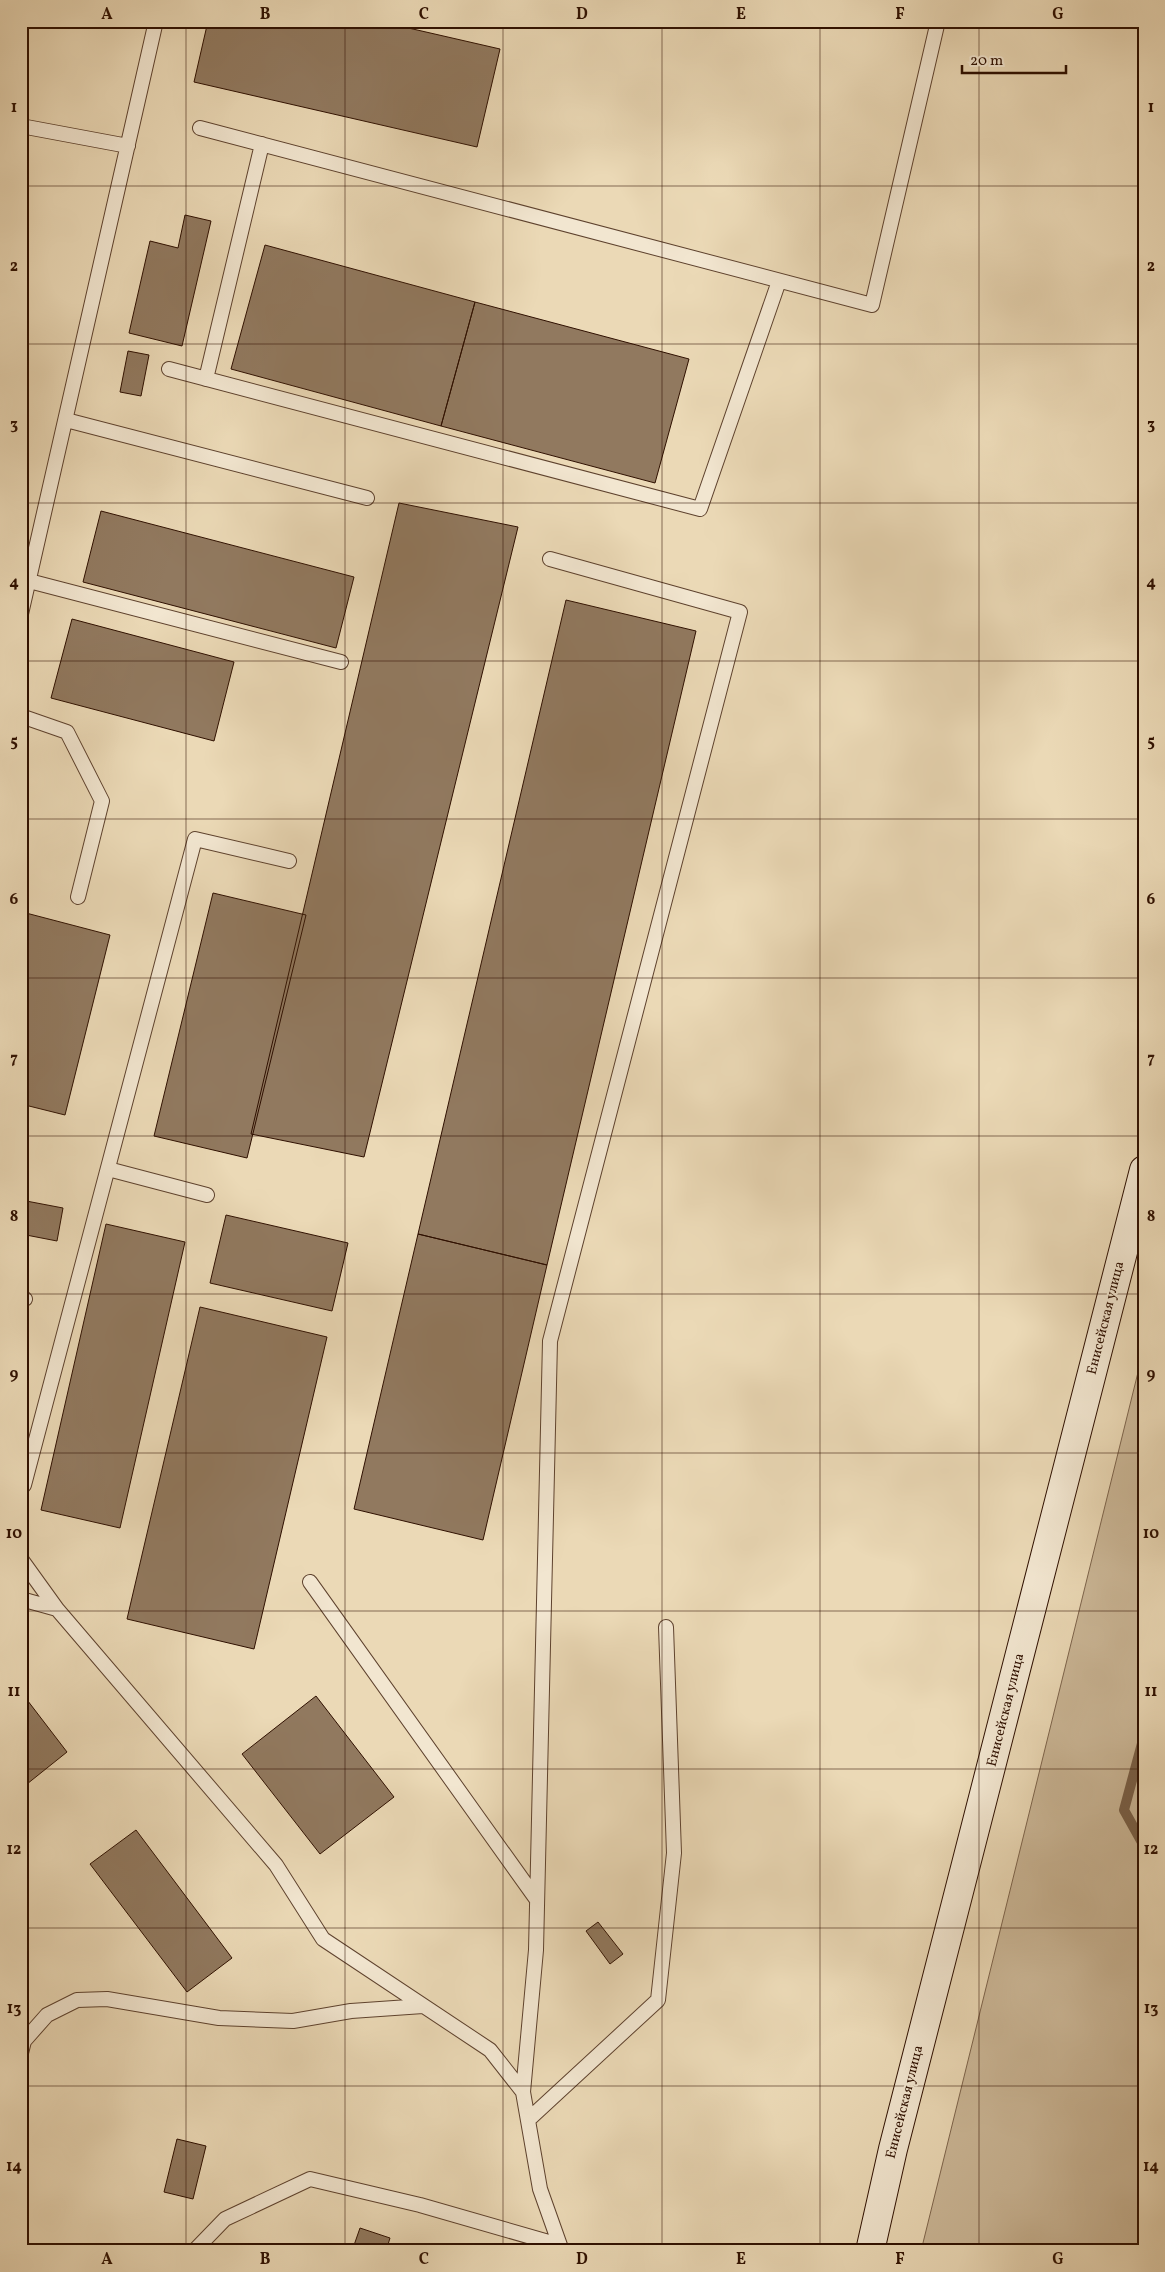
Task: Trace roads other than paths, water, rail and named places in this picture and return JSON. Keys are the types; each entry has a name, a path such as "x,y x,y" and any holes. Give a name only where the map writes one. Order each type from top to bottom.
{"street":[{"name":"Енисейская улица","path":"870,2251 896,2140 1144,1170"}],"lane":[{"path":"21,614 156,21"},
{"path":"200,128 872,305 938,21"},
{"path":"21,126 128,146"},
{"path":"206,379 262,144"},
{"path":"169,369 700,509 779,280"},
{"path":"66,420 367,498"},
{"path":"550,559 740,612 550,1341 536,1950 524,2092 540,2190 560,2248"},
{"path":"29,581 341,662"},
{"path":"21,716 67,732 102,801 78,898"},
{"path":"21,1488 24,1485 195,839 289,861"},
{"path":"108,1169 207,1195"},
{"path":"21,1559 57,1609 276,1865 323,1939 490,2050 524,2092"},
{"path":"310,1582 537,1900"},
{"path":"21,1598 57,1609"},
{"path":"528,2120 658,2000 674,1853 666,1627"},
{"path":"21,2053 24,2041 47,2014 77,2000 107,1999 219,2018 293,2021 351,2011 423,2006"},
{"path":"194,2251 225,2219 310,2179 420,2205 560,2248"}],"waterway":[{"path":"1144,1736 1124,1810 1144,1846"}]}
